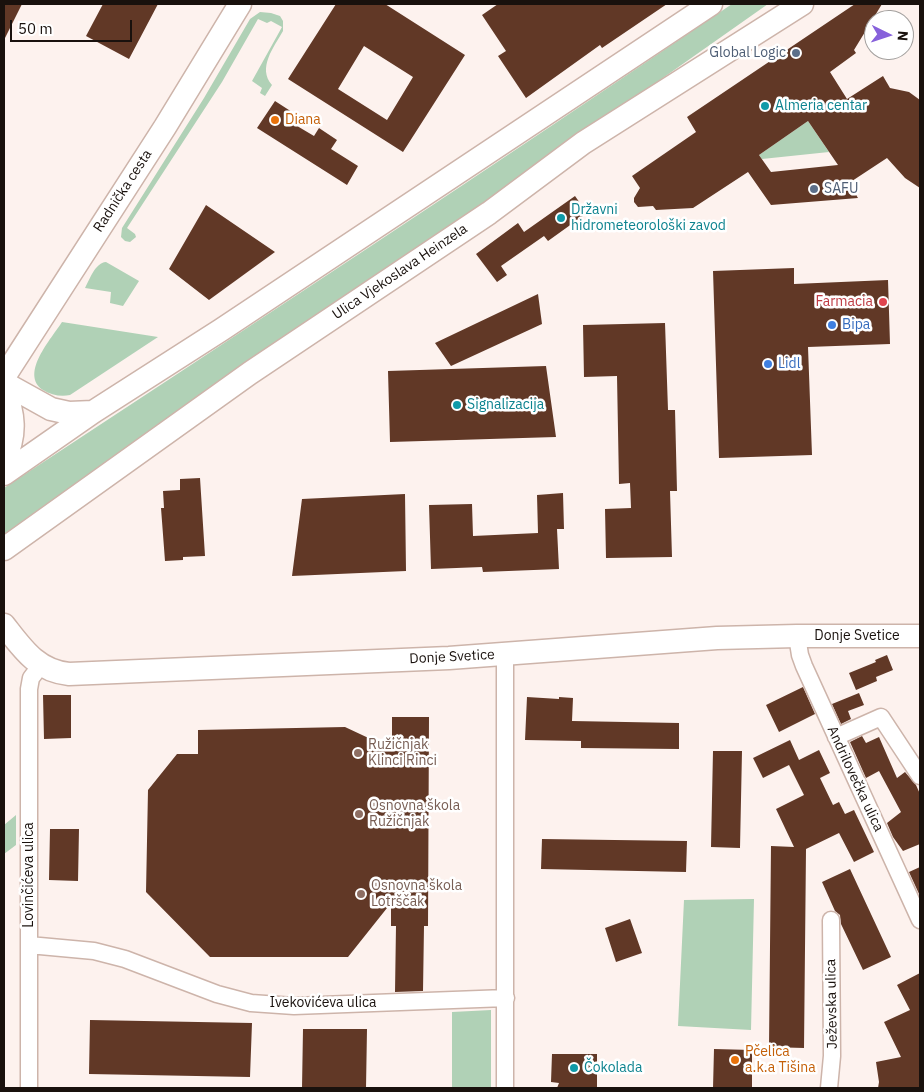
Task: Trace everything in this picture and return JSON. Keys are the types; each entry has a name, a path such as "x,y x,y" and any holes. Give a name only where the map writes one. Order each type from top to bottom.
{"main road":[{"name":"Radnička cesta","path":"4,377 165,127 240,4"},
{"path":"4,474 93,412 221,330 711,4"},
{"name":"Ulica Vjekoslava Heinzela","path":"6,551 250,373 489,213 582,143 802,4"},
{"path":"4,383 51,409 69,413 93,412"},
{"path":"4,388 10,403 13,419 13,436 4,460"},
{"name":"Donje Svetice","path":"4,625 32,658 41,665 50,670 69,674 505,654 697,640 797,636 920,636"}],"street":[{"name":"Andrilovečka ulica","path":"797,636 804,666 920,920"},
{"path":"504,1088 506,998 505,654"},
{"name":"Lovinčićeva ulica","path":"29,1088 28,689 31,678 41,665"},
{"path":"836,737 881,717 920,776"},
{"name":"Ježevska ulica","path":"829,1088 832,1056 831,920"},
{"name":"Ivekovićeva ulica","path":"29,945 94,952 125,959 217,994 251,1003 294,1006 506,998"}],"green space":[{"path":"732,4 768,4 508,187 4,536 4,488 460,187"},
{"path":"260,12 280,16 283,21 283,31 268,58 266,72 272,85 265,96 260,93 262,88 252,81 282,27 271,21 267,23 258,19 222,82 127,228 136,237 130,242 125,241 121,237 122,228 204,98 250,19"},
{"path":"808,121 829,152 762,159 759,155"},
{"path":"106,262 139,281 123,306 110,303 111,292 85,288 96,268"},
{"path":"62,322 158,337 70,395 56,395 43,390 37,383 34,375 45,346"},
{"path":"16,815 16,845 4,854 4,825"},
{"path":"754,899 751,1030 678,1026 684,900"},
{"path":"491,1010 491,1088 452,1088 452,1012"}],"building":[{"path":"4,4 22,4 4,40"},
{"path":"103,4 158,4 129,59 86,36"},
{"path":"336,4 385,4 465,55 403,152 288,79","holes":["364,46 413,77 387,120 338,89"]},
{"path":"498,4 667,4 602,48 600,45 526,98 498,56 506,51 482,15"},
{"name":"Almeria centar","path":"855,4 882,4 878,10 864,10 864,34 854,50 856,53 830,72 847,99 883,76 890,88 909,92 920,100 920,188 905,178 887,158 849,183 858,198 771,205 748,172 693,208 656,210 653,206 638,207 634,202 634,198 640,188 632,176 696,132 687,117","holes":["808,121 838,165 771,172 759,155"]},
{"path":"275,101 292,112 287,120 314,136 319,128 337,140 331,149 358,166 347,185 257,128"},
{"path":"575,196 587,213 548,241 544,236 501,266 507,275 497,282 476,254 518,223 524,232"},
{"path":"206,205 275,252 209,300 169,269"},
{"path":"794,268 794,284 888,280 890,344 808,347 812,455 719,458 713,271"},
{"path":"538,294 542,324 451,366 435,343"},
{"path":"665,323 668,410 675,410 677,491 670,491 672,557 606,558 605,509 631,508 630,483 619,484 617,376 584,377 583,325"},
{"name":"Signalizacija","path":"546,366 556,437 390,442 388,371"},
{"path":"200,478 205,556 183,557 183,560 165,561 161,508 164,508 163,491 180,490 180,479"},
{"path":"563,493 564,529 557,529 559,569 483,572 482,567 431,569 429,505 472,504 473,536 538,533 537,495"},
{"path":"405,494 406,571 292,576 302,499"},
{"path":"887,655 893,670 876,677 877,681 856,690 849,673 876,662 875,660"},
{"path":"803,687 815,714 779,732 766,705"},
{"path":"859,693 864,705 848,711 851,719 841,724 832,704"},
{"path":"43,695 71,695 71,738 44,739"},
{"path":"527,697 573,698 572,721 679,723 679,749 581,748 581,741 525,740"},
{"path":"392,717 429,717 428,926 424,926 423,991 395,992 396,926 391,926 391,903 348,957 210,957 146,892 148,790 177,754 198,754 198,730 345,727 392,749"},
{"path":"862,736 866,743 879,737 897,778 905,772 916,785 920,794 920,844 903,851 893,837 887,823 901,812 879,771 866,778 850,742"},
{"path":"790,740 799,760 763,778 753,758"},
{"path":"819,750 830,773 820,778 833,805 839,802 845,814 854,810 874,852 854,862 839,833 806,849 804,1048 769,1047 771,846 794,847 776,809 804,795 789,765"},
{"path":"713,751 742,751 740,848 711,847"},
{"path":"50,829 79,829 78,881 49,880"},
{"path":"542,839 687,841 686,872 541,869"},
{"path":"920,867 920,896 909,872"},
{"path":"850,869 891,957 863,970 841,924 840,915 835,911 822,882"},
{"path":"630,919 642,953 616,962 605,928"},
{"path":"920,973 919,1088 878,1088 876,1062 901,1057 884,1022 910,1010 897,985"},
{"path":"90,1020 252,1023 250,1077 89,1074"},
{"path":"303,1029 367,1029 366,1088 302,1088"},
{"path":"714,1049 752,1050 752,1087 713,1088"},
{"path":"552,1054 597,1054 597,1088 557,1088 559,1083 551,1082"}],"place":[{"name":"Global Logic","path":"796,53"},
{"name":"Almeria centar","path":"765,106"},
{"name":"Diana","path":"275,120"},
{"name":"SAFU","path":"814,189"},
{"name":"Državni hidrometeorološki zavod","path":"561,218"},
{"name":"Farmacia","path":"883,302"},
{"name":"Bipa","path":"832,325"},
{"name":"Lidl","path":"768,364"},
{"name":"Signalizacija","path":"457,405"},
{"name":"Ružičnjak Klinci Rinci","path":"358,753"},
{"name":"Osnovna škola Ružičnjak","path":"359,814"},
{"name":"Osnovna škola Lotrščak","path":"361,894"},
{"name":"Pčelica a.k.a Tišina","path":"735,1060"},
{"name":"Čokolada","path":"574,1068"}]}
